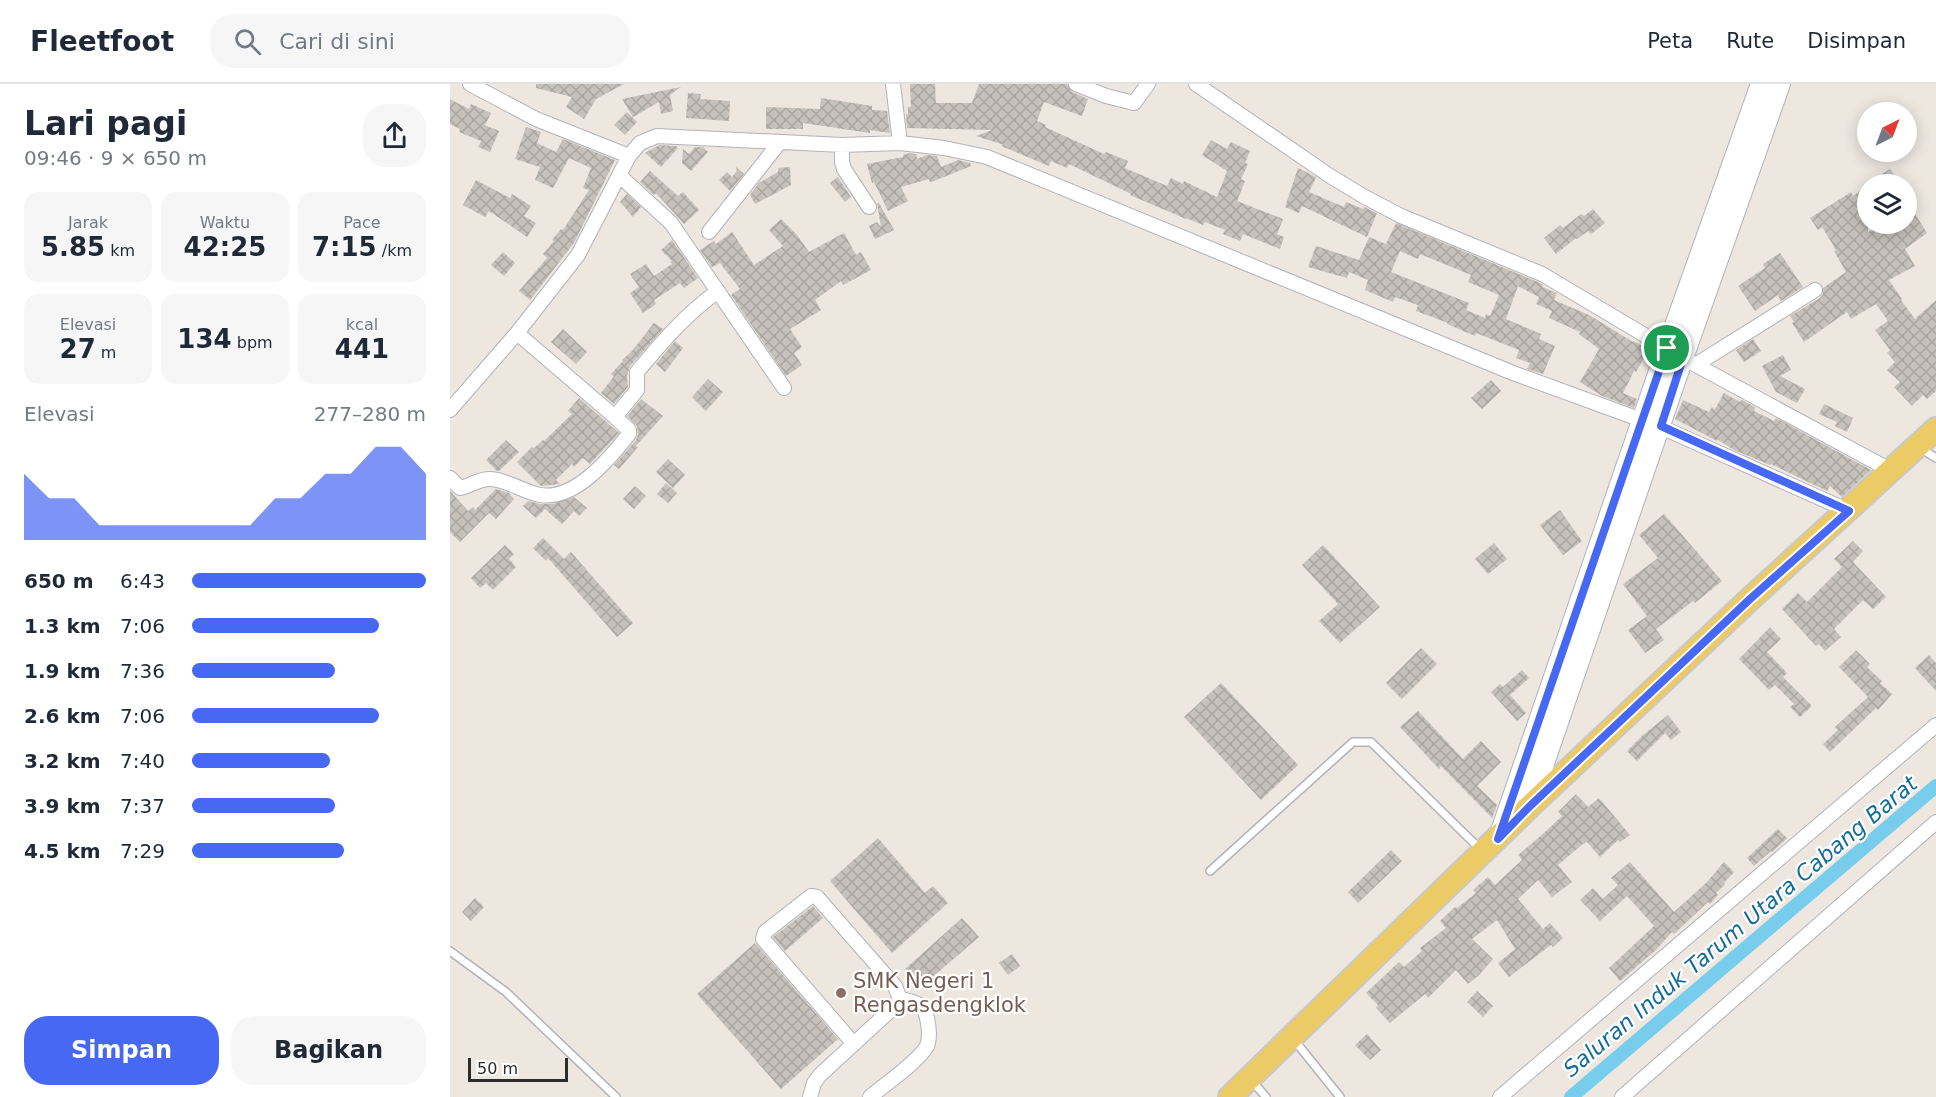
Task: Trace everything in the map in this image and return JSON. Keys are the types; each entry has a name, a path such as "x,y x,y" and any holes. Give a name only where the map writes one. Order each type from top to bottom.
{"main road":[{"path":"1230,1097 1529,807 1750,599 1849,511 1890,470 1927,452 1936,429"}],"street":[{"path":"470,84 536,119 629,156"},
{"path":"892,84 900,143"},
{"path":"1076,84 1106,96 1134,103 1148,84"},
{"path":"1196,84 1363,196 1401,216 1542,274 1682,357 1890,470"},
{"path":"1682,357 1761,84"},
{"path":"1490,846 1652,423 1682,357 1780,84"},
{"path":"450,410 518,333 578,255 629,156 640,143 657,136 842,145 900,143 944,148 987,158 1513,373 1652,423 1849,511"},
{"path":"709,232 780,142"},
{"path":"842,145 844,169 869,207"},
{"path":"620,176 671,223 784,388"},
{"path":"1682,357 1815,290"},
{"path":"615,417 637,390 637,372 678,324 718,291"},
{"path":"450,478 460,488 493,479 538,494 554,494 585,481 628,435 629,430 615,417 518,333"},
{"path":"1529,807 1652,423"},
{"path":"1500,1097 1936,726"},
{"path":"1622,1097 1936,822"},
{"path":"853,1043 764,941 765,932 807,897 814,895 895,986 900,999"},
{"path":"810,1097 814,1083 820,1075 900,999"},
{"path":"870,1097 918,1057 927,1046 928,1022 925,1009 921,1005 900,999"}],"lane":[{"path":"1210,871 1353,742 1363,741 1371,742 1490,846"},
{"path":"450,951 506,992 616,1097"},
{"path":"1291,1037 1340,1097"},
{"path":"1249,1078 1266,1097"}],"building":[{"path":"536,84 624,84 596,99 584,119 566,107 572,97 536,88"},
{"path":"910,84 935,84 936,103 972,103 979,84 1067,84 1072,92 1088,99 1082,116 1044,102 1037,121 1046,125 1045,127 1104,154 1106,152 1128,161 1125,168 1167,186 1171,178 1183,184 1184,181 1217,197 1227,171 1202,155 1211,140 1227,149 1231,142 1250,151 1245,163 1248,164 1241,179 1245,181 1237,201 1283,219 1277,234 1284,237 1280,249 1243,234 1240,241 1223,234 1225,230 1205,222 1203,225 1186,219 1130,195 1069,164 1067,168 1051,161 1049,166 1001,146 1004,145 976,136 992,130 907,128 906,114 908,114 908,107 911,107"},
{"path":"681,87 670,95 673,111 661,114 659,102 633,117 622,99"},
{"path":"688,93 701,94 700,99 730,101 729,121 686,118"},
{"path":"821,98 872,106 872,110 887,111 890,133 870,130 870,133 803,123 803,129 766,129 766,107 820,109"},
{"path":"450,99 469,109 471,104 491,113 485,125 499,131 490,152 478,147 481,141 459,132 460,129 450,124"},
{"path":"627,112 637,122 625,135 614,125"},
{"path":"526,127 541,132 537,143 556,152 563,139 615,160 574,243 530,300 519,291 547,258 543,254 561,229 563,230 589,190 583,188 591,168 569,158 553,188 535,180 540,167 515,159"},
{"path":"659,145 678,148 661,167 645,153"},
{"path":"695,147 703,147 708,152 691,171 682,163 683,149 689,154"},
{"path":"910,153 916,154 917,159 927,155 937,156 941,167 958,160 970,163 971,166 934,181 930,182 929,179 901,187 908,201 888,211 874,182 872,183 867,164 903,157"},
{"path":"736,167 744,174 730,191 719,180 727,172 732,177 737,171"},
{"path":"790,167 791,185 755,204 750,195 759,183 778,172 778,168"},
{"path":"1298,168 1316,177 1309,192 1344,207 1346,202 1377,213 1367,237 1302,206 1299,213 1285,207"},
{"path":"1890,169 1894,174 1882,174"},
{"path":"650,171 678,196 683,192 699,210 684,224 656,193 654,195 640,182"},
{"path":"838,177 851,197 845,202 830,183"},
{"path":"476,180 510,198 512,194 531,206 524,216 536,223 527,237 489,211 485,217 463,205"},
{"path":"1851,192 1853,196 1857,193 1857,234 1917,234 1917,217 1927,233 1905,249 1915,266 1889,280 1915,319 1936,300 1936,391 1927,399 1923,395 1912,406 1894,387 1900,382 1887,370 1895,362 1887,353 1890,350 1875,330 1888,321 1876,304 1851,319 1847,312 1804,342 1790,316 1820,298 1823,288 1846,272 1822,227 1818,230 1810,218"},
{"path":"627,194 641,207 633,217 620,202"},
{"path":"877,203 894,230 875,239 869,226 877,222 881,227"},
{"path":"1593,209 1605,223 1591,234 1588,231 1576,238 1556,254 1544,238 1560,225 1563,228 1581,214 1584,216"},
{"path":"781,219 797,235 809,252 844,233 856,255 861,252 871,270 843,285 841,281 815,300 821,310 790,329 802,347 794,353 802,365 786,376 731,295 740,289 720,263 712,267 700,250 714,241 716,244 732,232 754,265 783,246 769,230"},
{"path":"1396,223 1538,282 1543,285 1542,287 1557,293 1554,300 1589,315 1649,349 1623,393 1637,399 1634,408 1602,396 1580,382 1599,349 1579,334 1580,332 1549,318 1552,311 1536,304 1539,297 1518,286 1506,319 1541,334 1539,339 1555,346 1543,374 1527,369 1530,363 1516,358 1519,350 1476,333 1475,336 1416,311 1418,305 1395,297 1393,302 1365,290 1368,280 1349,272 1347,278 1308,267 1316,246 1359,260 1369,237 1386,244","holes":["1400,251 1418,259 1420,254 1471,275 1468,282 1499,295 1490,316 1486,314 1485,318 1466,310 1469,303 1391,272"]},
{"path":"672,240 698,278 684,288 680,283 654,300 656,304 643,313 630,293 639,287 630,274 646,264 654,276 672,264 670,262 672,261 661,250"},
{"path":"503,252 515,263 504,276 491,265"},
{"path":"1780,253 1803,287 1781,301 1778,295 1755,311 1738,286 1765,268 1763,264"},
{"path":"654,323 663,329 630,366 627,376 628,387 614,404 601,393 614,376 611,374"},
{"path":"563,329 587,352 576,364 551,342"},
{"path":"1753,339 1761,351 1744,362 1736,350"},
{"path":"675,341 683,348 665,372 656,364"},
{"path":"1783,355 1791,370 1780,376 1805,389 1797,403 1776,392 1762,366"},
{"path":"708,379 723,392 706,411 692,397"},
{"path":"1491,380 1501,391 1482,409 1471,398"},
{"path":"1724,393 1740,402 1742,400 1755,407 1754,411 1774,421 1776,418 1871,470 1842,497 1830,486 1827,491 1771,464 1734,450 1717,439 1717,441 1675,419 1683,400 1709,412 1712,407 1715,409"},
{"path":"579,398 619,433 590,464 583,458 574,467 572,464 556,480 560,484 541,486 517,462 532,447 544,441 572,414 568,411"},
{"path":"641,399 663,416 619,469 614,465 638,435 637,426 627,416"},
{"path":"1824,404 1853,418 1847,432 1835,426 1837,422 1819,414"},
{"path":"506,440 519,452 497,471 486,460"},
{"path":"668,459 685,475 673,488 656,472"},
{"path":"666,483 677,493 668,503 657,494"},
{"path":"635,486 646,496 634,509 623,499"},
{"path":"496,489 509,493 514,499 496,519 489,513 460,542 450,532 450,491 468,511 473,507 475,510"},
{"path":"574,497 587,508 579,516 574,511 562,524 545,509 536,518 523,506 528,501 553,504"},
{"path":"1560,510 1582,541 1563,555 1540,525"},
{"path":"1664,514 1722,581 1695,603 1693,601 1656,629 1664,640 1645,653 1628,630 1647,616 1623,584 1658,558 1639,535"},
{"path":"543,538 564,559 571,552 633,623 617,637 548,558 546,561 533,548"},
{"path":"1853,541 1863,551 1853,562 1886,597 1873,609 1863,600 1834,629 1841,637 1825,651 1819,644 1816,646 1782,609 1798,593 1807,602 1842,567 1834,559"},
{"path":"1494,543 1507,559 1488,574 1475,559"},
{"path":"505,545 514,554 509,559 516,567 493,590 486,583 480,588 471,578"},
{"path":"1323,545 1380,607 1340,643 1319,621 1338,604 1302,565"},
{"path":"1770,627 1781,639 1767,652 1787,673 1783,677 1811,705 1800,717 1790,707 1794,704 1775,685 1769,690 1739,659"},
{"path":"1421,648 1437,664 1402,699 1386,683"},
{"path":"1856,650 1870,664 1867,667 1882,681 1880,683 1892,694 1878,710 1876,708 1830,752 1823,744 1838,730 1835,727 1868,697 1839,667"},
{"path":"1929,655 1936,663 1936,691 1915,668"},
{"path":"1522,670 1529,678 1510,695 1526,713 1517,721 1491,692 1500,684 1503,687"},
{"path":"1221,683 1298,765 1261,800 1184,717"},
{"path":"1418,711 1463,759 1481,741 1501,762 1477,786 1497,805 1492,818 1441,766 1439,769 1400,727"},
{"path":"1668,715 1681,732 1671,740 1665,733 1637,761 1627,751"},
{"path":"1576,794 1588,807 1599,798 1630,835 1620,842 1618,840 1600,857 1587,842 1583,844 1558,865 1572,882 1552,897 1538,880 1518,899 1543,929 1550,923 1563,938 1509,977 1498,963 1515,949 1497,920 1472,939 1493,959 1479,975 1468,984 1456,970 1428,998 1425,994 1390,1023 1376,1008 1378,1005 1366,993 1399,962 1404,967 1422,951 1420,948 1446,928 1440,921 1455,907 1457,908 1476,893 1473,890 1488,877 1495,885 1522,860 1518,855 1562,816 1558,812"},
{"path":"1778,829 1787,838 1754,866 1747,858"},
{"path":"878,838 925,893 933,886 948,903 892,953 830,881"},
{"path":"1391,850 1402,861 1358,903 1348,892"},
{"path":"1630,862 1674,912 1707,882 1724,862 1734,872 1710,904 1708,902 1674,934 1672,932 1656,950 1620,981 1609,968 1654,926 1627,896 1600,921 1580,900 1593,888 1603,899 1618,885 1611,878"},
{"path":"475,898 484,907 471,921 462,912"},
{"path":"813,906 823,918 785,951 773,937"},
{"path":"962,918 979,937 921,987 905,969"},
{"path":"755,943 838,1039 781,1089 697,994"},
{"path":"1012,954 1020,966 1008,975 999,963"},
{"path":"1477,991 1493,1006 1483,1017 1467,1002"},
{"path":"1367,1034 1381,1050 1370,1060 1355,1045"}],"waterway":[{"name":"Saluran Induk Tarum Utara Cabang Barat","path":"1571,1097 1936,786"}],"place":[{"name":"SMK Negeri 1 Rengasdengklok","path":"841,993"}],"route":[{"path":"1667,348 1683,358 1661,426 1849,511 1750,599 1498,839 1643,420 1667,348"}]}
